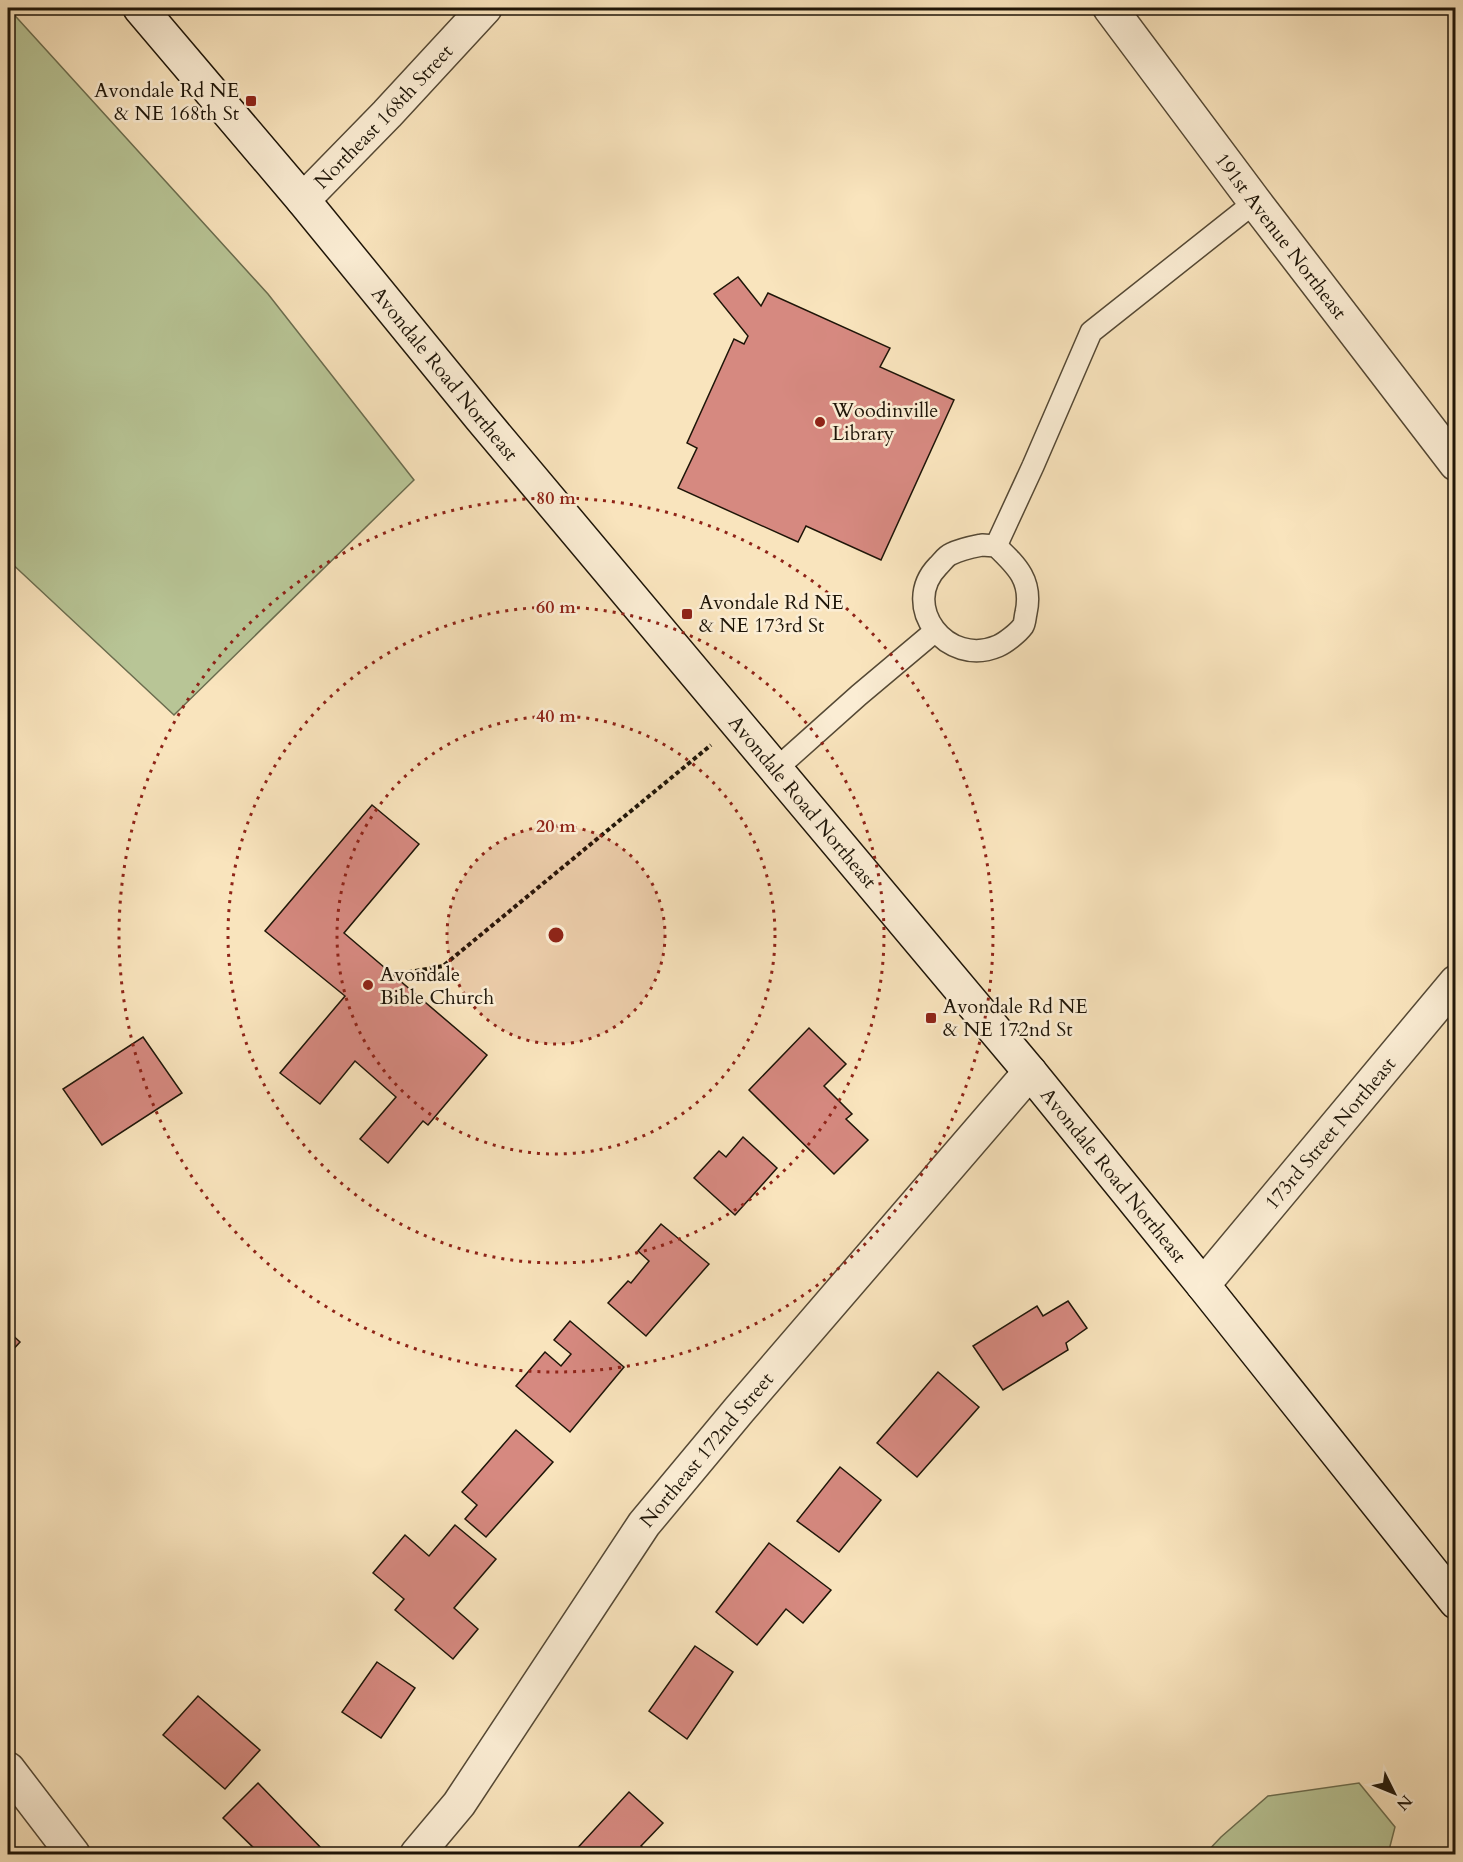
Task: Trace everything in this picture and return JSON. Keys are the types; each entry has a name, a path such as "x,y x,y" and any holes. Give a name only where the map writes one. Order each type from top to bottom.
{"street":[{"name":"Avondale Road Northeast","path":"140,8 303,200 481,418 1030,1072 1455,1602"},
{"name":"Northeast 168th Street","path":"303,200 485,8"},
{"name":"191st Avenue Northeast","path":"1110,8 1455,464"},
{"name":"173rd Street Northeast","path":"1203,1285 1455,982"},
{"name":"Northeast 172nd Street","path":"417,1854 459,1804 644,1524 1030,1072"},
{"path":"8,1769 73,1854"}],"lane":[{"path":"996,546 1034,466 1091,332 1255,202"},
{"path":"996,546 1022,573 1027,588 1028,605 1023,626 1003,644 987,651 969,651 948,644 934,632 924,609 924,591 930,574 949,554 969,547 996,546"},
{"path":"776,770 859,694 934,632"}],"path":[{"path":"393,975 443,966 712,744"}],"green space":[{"path":"8,8 268,294 414,480 174,715 8,560"},
{"path":"1359,1783 1395,1827 1388,1854 1205,1854 1268,1796"}],"building":[{"name":"Woodinville Library","path":"738,277 761,306 768,293 890,348 880,367 954,400 881,560 806,526 798,542 678,488 697,448 687,443 734,339 744,344 748,336 714,294"},
{"name":"Avondale Bible Church","path":"372,805 419,844 344,933 487,1055 428,1125 423,1121 388,1163 360,1139 396,1097 355,1061 320,1104 280,1073 345,996 265,931"},
{"path":"809,1028 846,1064 824,1086 852,1114 846,1119 868,1140 834,1174 749,1090"},
{"path":"143,1037 182,1093 102,1145 63,1089"},
{"path":"743,1137 777,1168 735,1215 694,1178 719,1151 726,1157"},
{"path":"661,1224 709,1264 646,1336 608,1303 628,1281 631,1283 649,1261 638,1251"},
{"path":"1068,1301 1087,1328 1066,1343 1068,1350 1003,1390 973,1346 1037,1306 1043,1316"},
{"path":"570,1321 624,1367 570,1432 516,1386 545,1352 561,1366 571,1354 554,1340"},
{"path":"8,1331 20,1342 8,1355"},
{"path":"938,1372 979,1407 917,1477 877,1443"},
{"path":"516,1430 553,1462 486,1537 465,1519 477,1505 462,1492"},
{"path":"840,1467 881,1500 839,1552 797,1521"},
{"path":"455,1525 496,1559 454,1608 478,1629 453,1659 395,1610 404,1599 373,1573 405,1535 429,1556"},
{"path":"769,1543 831,1590 803,1623 786,1609 757,1645 716,1612"},
{"path":"695,1646 733,1672 687,1739 649,1711"},
{"path":"377,1662 415,1688 381,1738 342,1712"},
{"path":"198,1696 260,1750 225,1789 163,1735"},
{"path":"258,1783 326,1853 260,1854 223,1818"},
{"path":"629,1792 663,1823 641,1846 650,1854 572,1854"}],"place":[{"name":"Avondale Rd NE & NE 168th St","path":"251,101"},
{"name":"Woodinville Library","path":"820,422"},
{"name":"Avondale Rd NE & NE 173rd St","path":"687,614"},
{"name":"Avondale Bible Church","path":"368,985"},
{"name":"Avondale Rd NE & NE 172nd St","path":"931,1018"}]}
